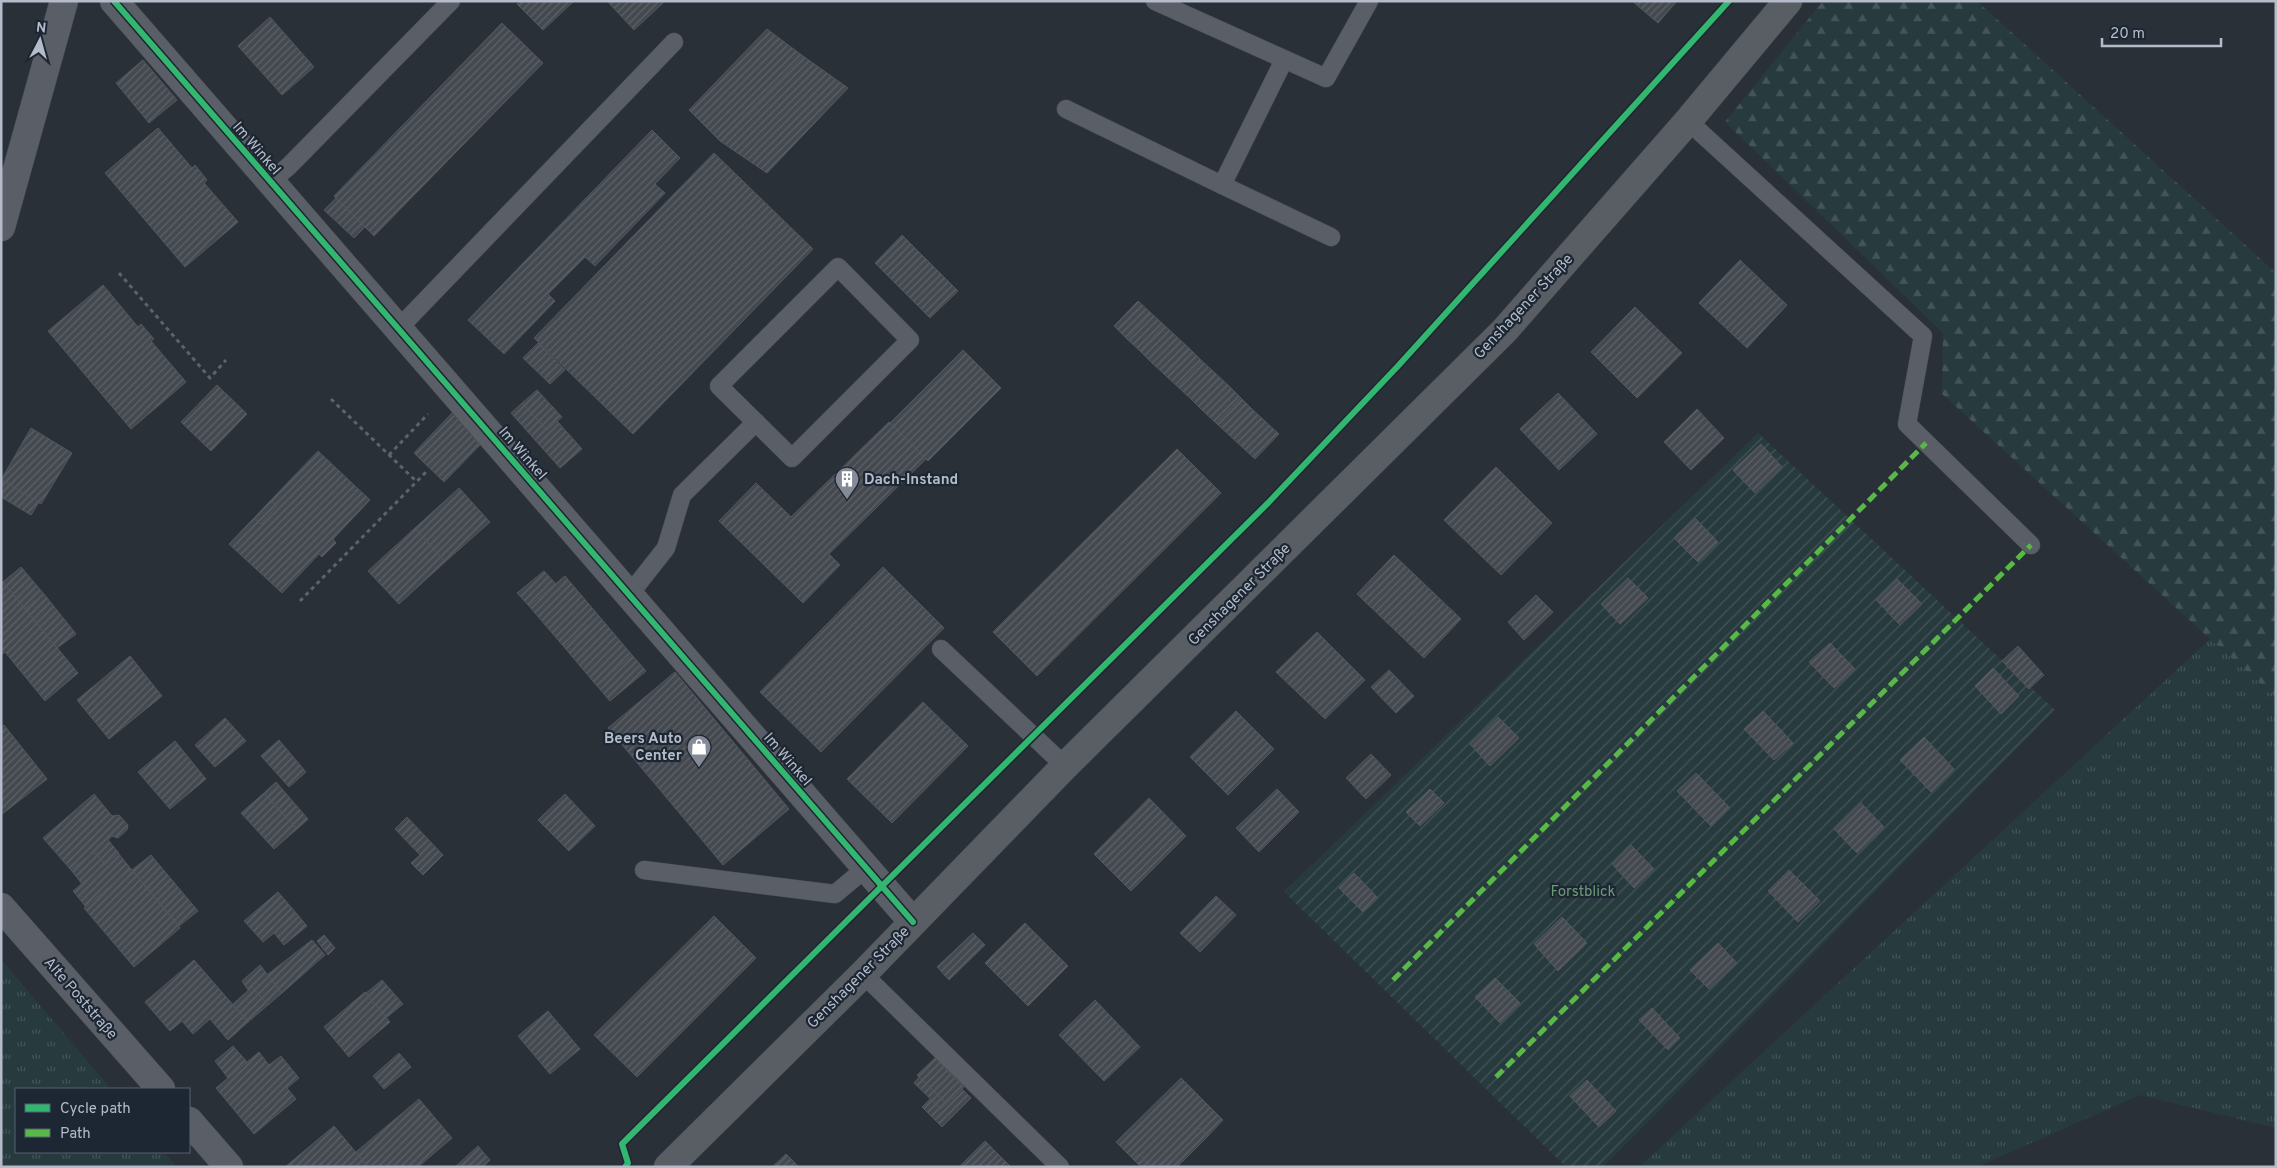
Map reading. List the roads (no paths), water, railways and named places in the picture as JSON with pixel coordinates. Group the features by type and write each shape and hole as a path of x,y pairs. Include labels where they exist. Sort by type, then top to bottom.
{"main road":[{"name":"Genshagener Straße","path":"668,1167 863,974 1065,766 1504,331 1688,122 1788,1"}],"street":[{"path":"1,227 64,1"},
{"name":"Im Winkel","path":"114,1 913,922"},
{"name":"Alte Poststraße","path":"1,907 160,1088"},
{"path":"190,1122 229,1167"}],"lane":[{"path":"270,182 289,166 451,1"},
{"path":"1154,1 1326,78 1369,1"},
{"path":"398,329 674,42"},
{"path":"1222,185 1284,60"},
{"path":"1066,109 1331,237"},
{"path":"1688,122 1923,336 1907,424 2031,545"},
{"path":"838,267 910,340 792,458 756,422 719,386 838,267"},
{"path":"629,595 666,548 682,496 756,422"},
{"path":"941,649 1065,766"},
{"path":"644,870 834,894 866,868"},
{"path":"863,974 1060,1167"}],"place":[{"name":"Dach-Instand","path":"847,500"},
{"name":"Beers Auto Center","path":"699,768"}],"park label":[{"name":"Forstblick","path":"1583,891"}]}
